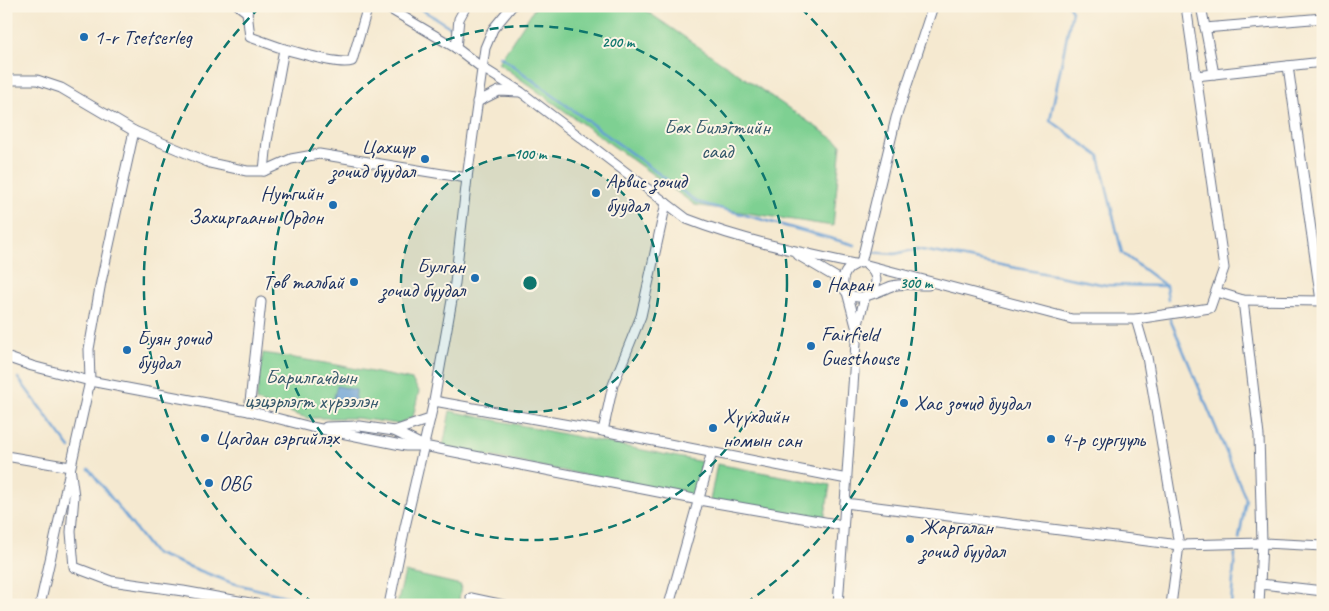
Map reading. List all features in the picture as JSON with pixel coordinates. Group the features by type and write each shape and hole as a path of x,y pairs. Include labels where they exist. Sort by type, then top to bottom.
{"street":[{"path":"239,6 249,9 250,37 323,59 348,63 352,61 368,6"},
{"path":"385,6 456,48 481,67 521,92 687,219 715,230 786,249 861,264 1072,318 1136,319 1210,308 1224,268 1186,6"},
{"path":"456,48 459,19 466,6"},
{"path":"389,605 434,401 454,283 481,67 485,48 493,29 512,6"},
{"path":"861,264 896,118 933,6"},
{"path":"1201,6 1214,74"},
{"path":"1205,28 1323,18"},
{"path":"264,172 267,141 284,48"},
{"path":"1196,76 1323,62"},
{"path":"1217,292 1243,300 1322,301 1288,66"},
{"path":"6,80 37,80 61,88 134,131 210,163 247,171 264,172 291,159 320,154 467,178"},
{"path":"478,102 499,91 521,92"},
{"path":"40,605 90,381 89,349 134,131"},
{"path":"603,431 613,385 640,316 666,203"},
{"path":"786,249 837,278 852,296 858,298 894,285 939,285"},
{"path":"838,605 857,328 868,295 875,288 877,282 872,269 861,264 848,268 844,273 845,289 857,328"},
{"path":"1243,300 1259,436 1262,543 1260,605"},
{"path":"249,411 261,302"},
{"path":"1136,319 1147,357 1179,545 1171,605"},
{"path":"6,357 32,366 90,381 249,411 311,427 406,446 424,446 699,500 842,525"},
{"path":"434,401 603,431 847,479"},
{"path":"394,431 430,419"},
{"path":"311,427 360,426 394,431 424,446"},
{"path":"669,605 712,452"},
{"path":"6,456 70,467"},
{"path":"70,467 74,496 71,532 74,567 111,581 183,591 260,605"},
{"path":"845,504 1179,545 1262,543 1323,545"},
{"path":"1261,584 1323,591"},
{"path":"472,598 504,605"}],"green space":[{"name":"Бөх Билэгтийн саад","path":"536,6 639,6 841,144 833,226 695,205 498,63"},
{"name":"Барилгачдын цэцэрлэгт хүрээлэн","path":"263,353 412,380 419,391 413,417 398,424 357,418 307,418 256,401"},
{"path":"450,411 702,462 695,497 443,447"},
{"path":"717,464 830,485 824,521 710,501"},
{"path":"405,572 461,585 459,600 483,605 397,605"}],"water":[{"path":"337,386 356,390 355,408 332,405"}],"waterway":[{"path":"416,6 450,27"},
{"path":"1069,6 1072,11 1050,120 1099,156 1122,253 1166,286"},
{"path":"500,56 697,202 855,245"},
{"path":"871,252 895,254 917,249 1106,285 1166,286 1168,300"},
{"path":"1170,319 1246,499 1239,539"},
{"path":"18,378 70,448"},
{"path":"89,469 154,553 232,583 322,605"},
{"path":"1231,605 1235,554"}],"place":[{"name":"1-r Tsetserleg","path":"84,37"},
{"name":"Цахиур зочид буудал","path":"425,159"},
{"name":"Арвис зочид буудал","path":"596,193"},
{"name":"Нутгийн Захиргааны Ордон","path":"333,205"},
{"name":"Булган зочид буудал","path":"475,278"},
{"name":"Төв талбай","path":"354,282"},
{"name":"Наран","path":"817,284"},
{"name":"Fairfield Guesthouse","path":"811,346"},
{"name":"Буян зочид буудал","path":"127,350"},
{"name":"Хас зочид буудал","path":"904,403"},
{"name":"Хүүхдийн номын сан","path":"713,428"},
{"name":"Цагдан сэргийлэх","path":"205,438"},
{"name":"4-р сургууль","path":"1051,439"},
{"name":"OBG","path":"209,483"},
{"name":"Жаргалан зочид буудал","path":"910,539"}]}
